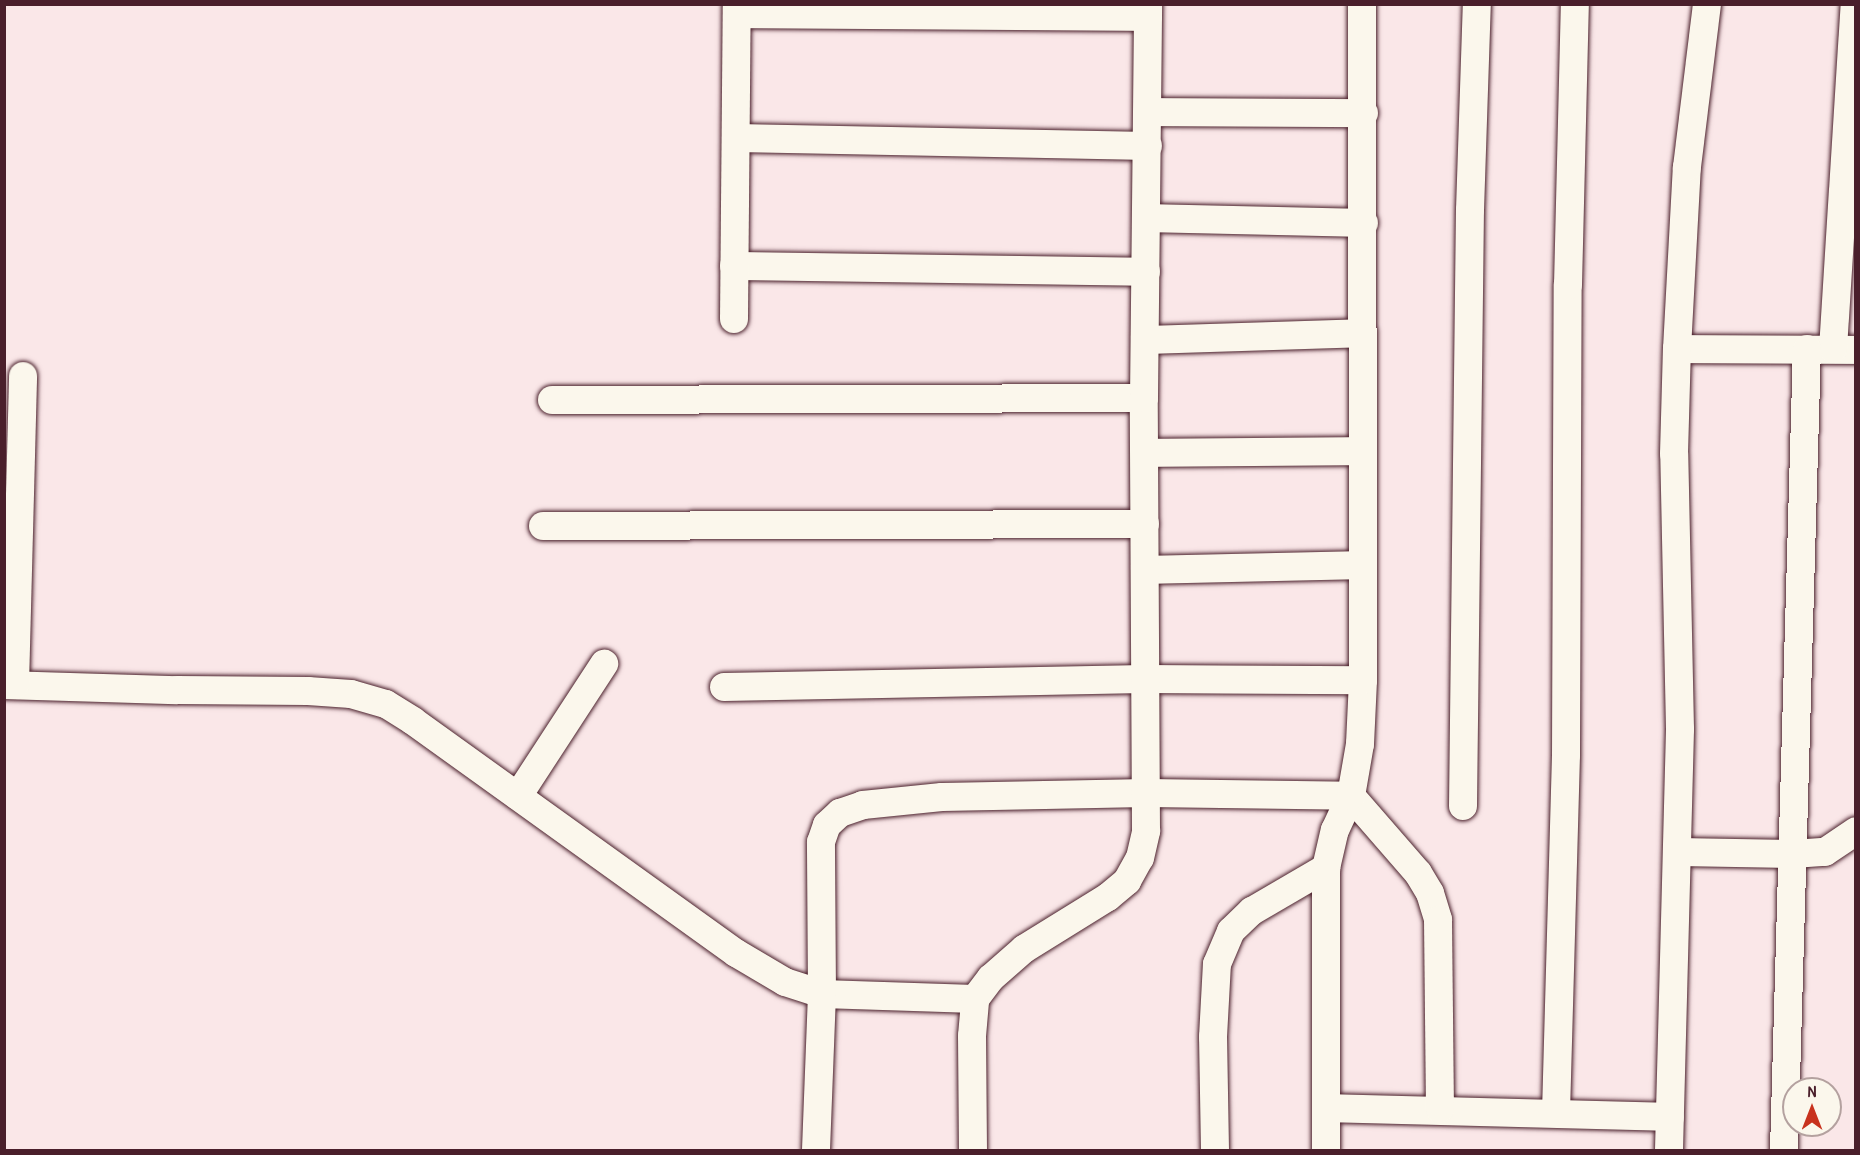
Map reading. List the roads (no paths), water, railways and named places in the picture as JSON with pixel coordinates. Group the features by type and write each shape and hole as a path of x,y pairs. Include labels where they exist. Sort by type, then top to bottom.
{"street":[{"path":"1326,1150 1328,1108 1326,868 1335,830 1351,796 1360,744 1363,680 1364,113 1362,4"},
{"path":"1463,806 1470,210 1478,4"},
{"path":"1556,1113 1566,755 1568,285 1575,4"},
{"path":"1669,1150 1680,729 1674,454 1677,349 1687,167 1707,4"},
{"path":"1784,1150 1793,854 1853,70 1855,4"},
{"path":"734,319 737,9 1148,11 1144,398 1146,831 1140,858 1126,881 1108,897 1024,949 991,978 975,999 972,1036 973,1150"},
{"path":"1148,112 1364,113"},
{"path":"737,138 1148,146"},
{"path":"1147,219 1364,223"},
{"path":"734,266 1146,272"},
{"path":"1145,340 1362,333"},
{"path":"1677,349 1832,349"},
{"path":"23,376 10,685 308,691 351,694 386,704 736,953 785,982 822,994 975,999"},
{"path":"552,400 1144,398"},
{"path":"1144,453 1363,451"},
{"path":"543,526 1145,524"},
{"path":"1145,570 1363,565"},
{"path":"518,796 604,664"},
{"path":"724,687 1145,679 1363,680"},
{"path":"816,1150 822,994 821,842 827,825 840,813 863,805 942,797 1147,793 1351,796 1418,873 1430,893 1438,920 1440,1109"},
{"path":"1678,852 1793,854 1825,852 1854,835"},
{"path":"1215,1150 1213,1036 1217,964 1231,931 1252,911 1326,868"},
{"path":"1328,1108 1440,1109 1670,1117"}]}
